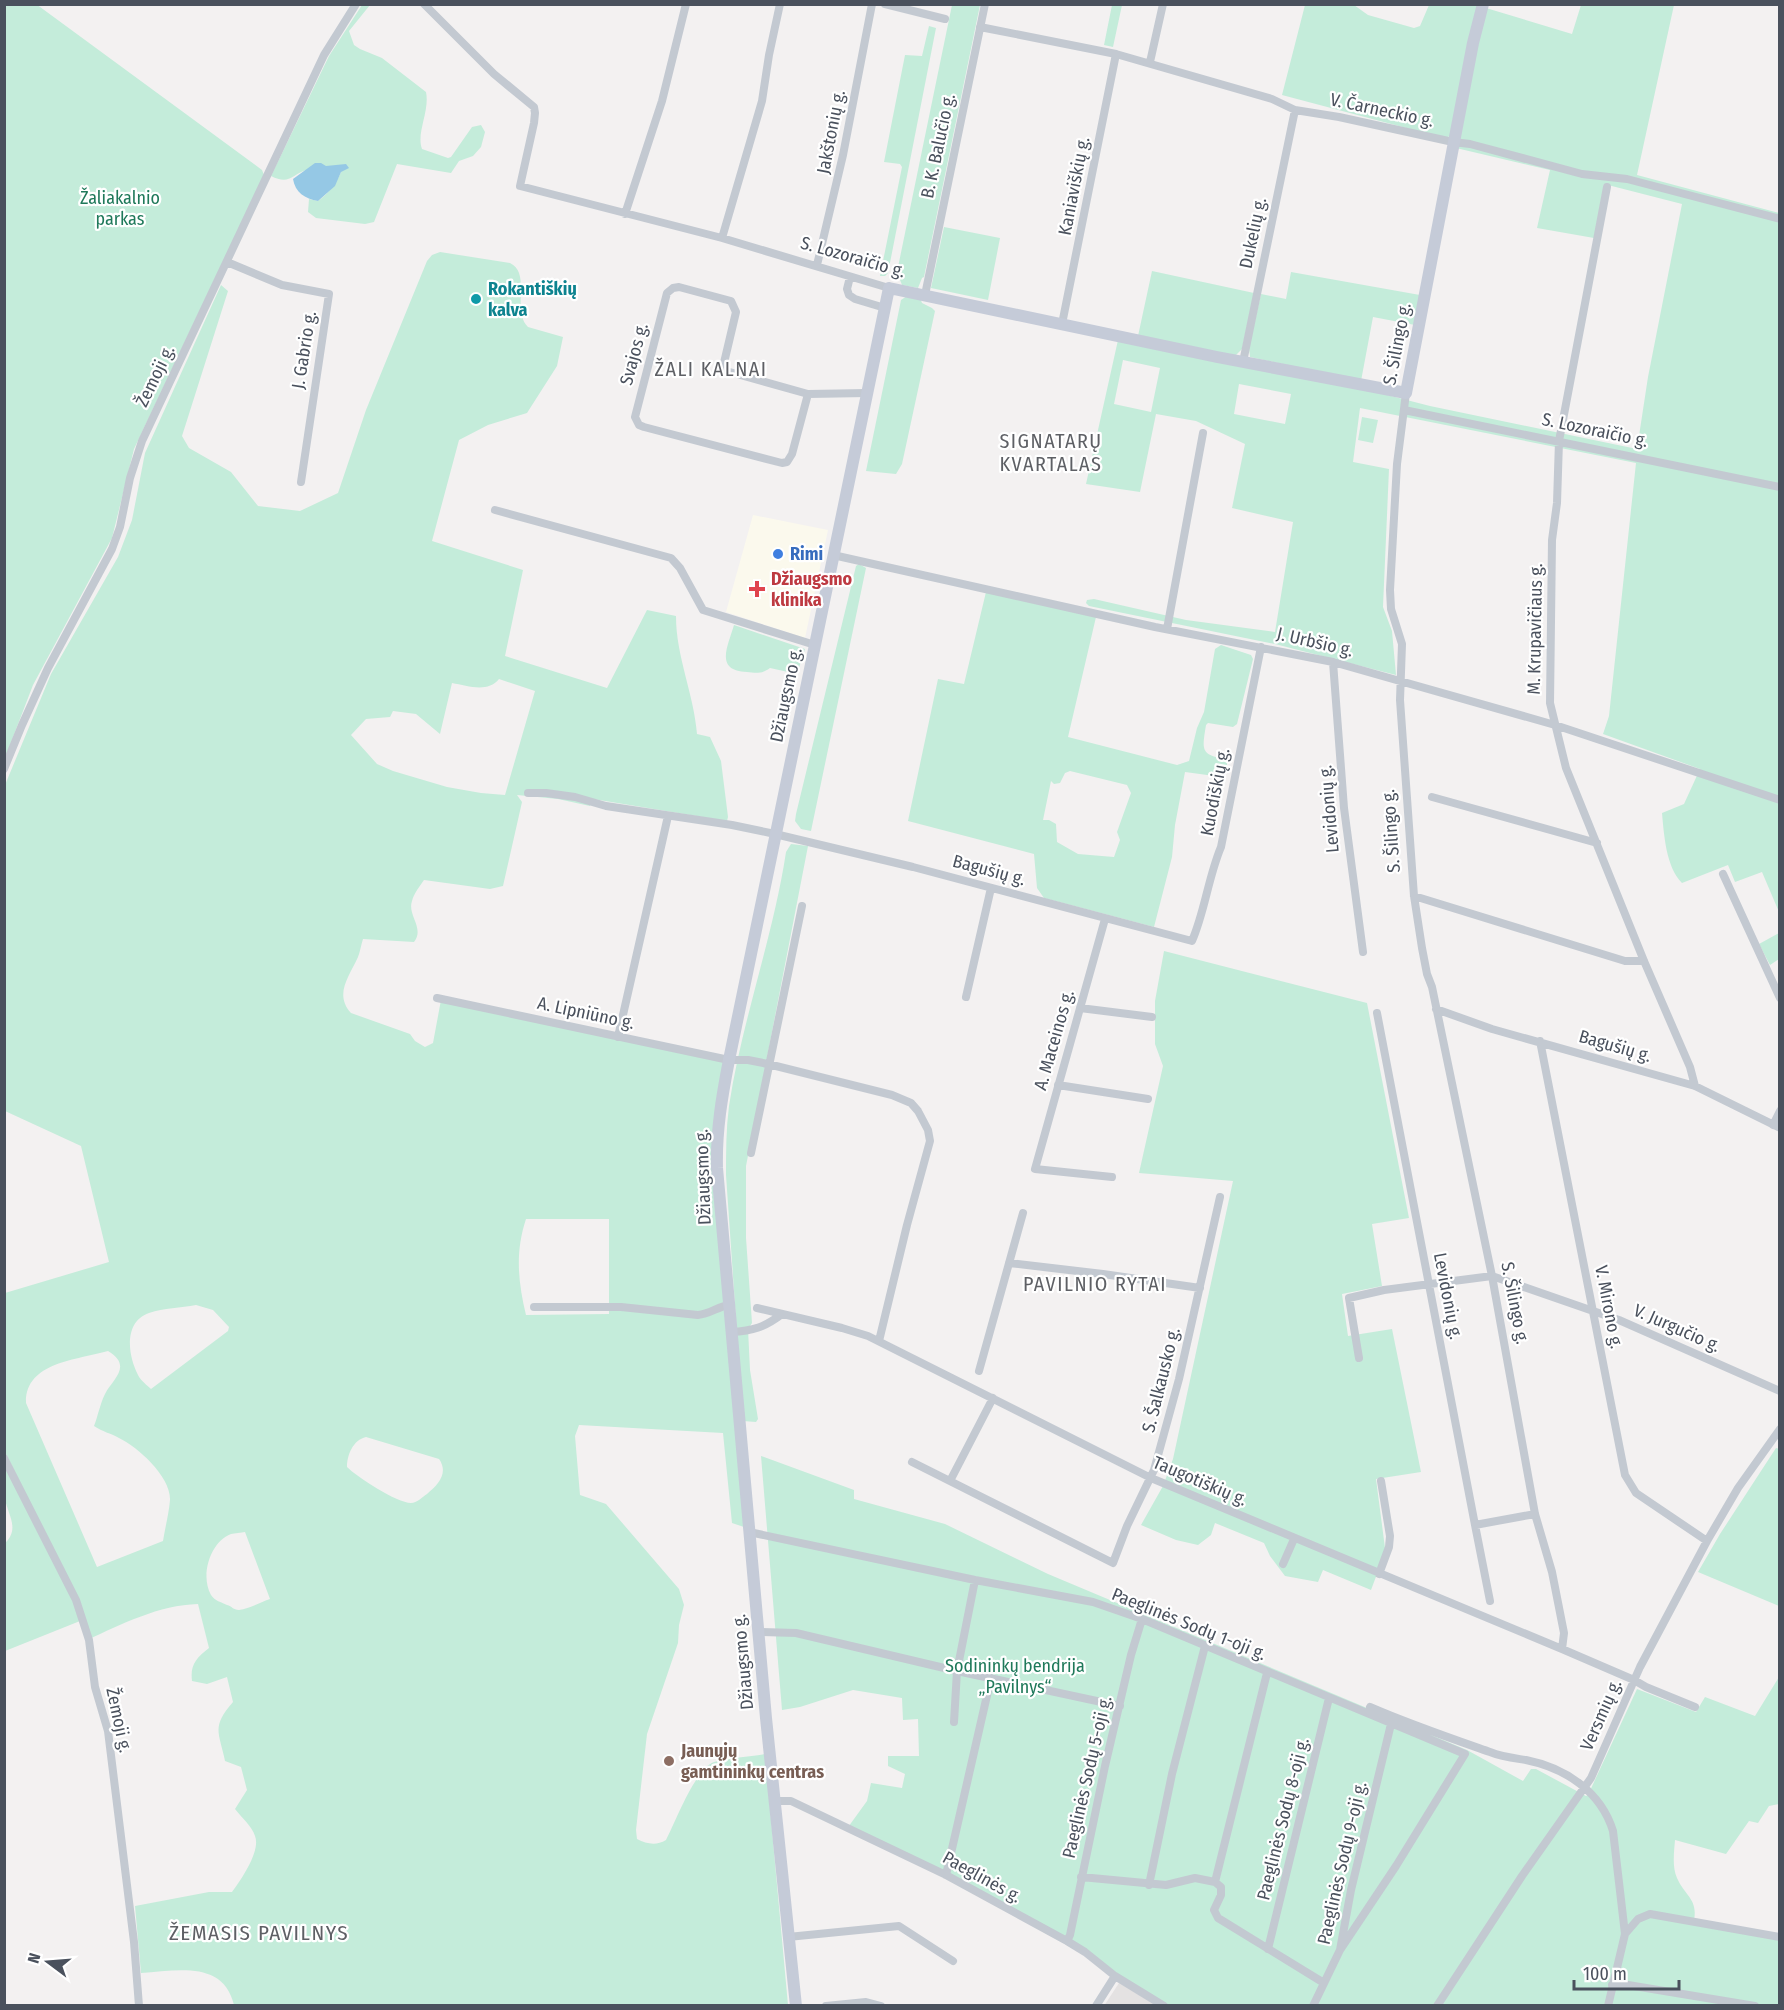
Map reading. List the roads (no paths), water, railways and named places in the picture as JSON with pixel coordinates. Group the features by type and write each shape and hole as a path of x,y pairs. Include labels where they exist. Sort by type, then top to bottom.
{"street":[{"name":"Žemoji g.","path":"4,769 48,668 112,549 120,527 130,478 142,441 324,55 356,4"},
{"name":"S. Lozoraičio g.","path":"424,4 494,74 534,107 534,123 520,186 722,238 889,288 1243,362 1406,393"},
{"path":"625,214 662,101 686,4"},
{"path":"722,238 762,101 780,4"},
{"name":"Jakštonių g.","path":"818,265 841,166 872,4"},
{"path":"885,4 945,19"},
{"name":"B. K. Balučio g.","path":"925,295 985,4"},
{"path":"1149,62 1163,4"},
{"name":"S. Šilingo g.","path":"1482,4 1453,142 1406,393 1397,464 1390,590 1391,609 1402,644 1402,671 1399,681 1414,896 1424,957 1492,1276 1535,1514 1552,1572 1564,1633 1562,1649"},
{"name":"V. Čarneckio g.","path":"980,27 1149,62 1272,99 1295,110 1470,144 1582,174 1627,179 1779,219"},
{"name":"Kaniaviškių g.","path":"1062,324 1116,54"},
{"name":"Dukelių g.","path":"1243,362 1295,110"},
{"name":"M. Krupavičiaus g.","path":"1607,187 1559,441 1557,503 1553,532 1550,704 1566,768 1644,962 1690,1068 1695,1086"},
{"name":"J. Gabrio g.","path":"227,262 282,285 329,294 301,482"},
{"path":"850,276 847,289 849,295 885,308"},
{"name":"Svajos g.","path":"808,394 792,454 786,462 782,463 644,427 635,417 667,293 679,287 731,301 733,304 736,312 723,367 726,371 808,394 867,393"},
{"name":"Džiaugsmo g.","path":"796,2006 758,1632 717,1168 717,1142 729,1060 889,288"},
{"name":"S. Lozoraičio g.","path":"1404,410 1779,486"},
{"path":"1167,629 1203,433"},
{"path":"495,510 671,558 681,568 703,610 815,645"},
{"name":"J. Urbšio g.","path":"833,555 1167,629 1333,662 1555,725 1779,800"},
{"name":"Kuodiškių g.","path":"1192,941 1197,931 1212,870 1221,847 1261,647"},
{"name":"Levidonių g.","path":"1333,662 1344,808 1363,952"},
{"name":"Bagušių g.","path":"528,794 546,793 575,797 606,806 732,825 775,834 1192,941"},
{"path":"1432,797 1597,843"},
{"path":"618,1036 668,816"},
{"path":"1723,874 1779,998"},
{"path":"966,997 991,888"},
{"path":"1414,896 1625,961 1644,962"},
{"path":"751,1153 802,906"},
{"name":"A. Maceinos g.","path":"1105,919 1035,1169 1112,1177"},
{"name":"A. Lipniūno g.","path":"437,998 729,1060 748,1060 768,1064 892,1095 911,1103 926,1123 930,1141 879,1341"},
{"path":"1080,1008 1152,1017"},
{"name":"Bagušių g.","path":"1436,1009 1492,1029 1695,1086 1776,1127"},
{"name":"Levidonių g.","path":"1377,1013 1490,1601"},
{"name":"V. Mirono g.","path":"1540,1041 1621,1465 1628,1484 1636,1493 1707,1541"},
{"path":"1058,1085 1148,1099"},
{"path":"1776,1127 1779,1111"},
{"name":"S. Šalkausko g.","path":"950,1481 1113,1563 1122,1537 1151,1478 1176,1389 1220,1197"},
{"path":"979,1371 1023,1213"},
{"path":"1009,1263 1200,1288"},
{"name":"V. Jurgučio g.","path":"1359,1358 1349,1298 1384,1290 1492,1276 1619,1320 1779,1391"},
{"path":"534,1307 621,1307 698,1315 729,1305"},
{"name":"Taugotiškių g.","path":"757,1308 842,1328 879,1341 1151,1478 1562,1649 1695,1707"},
{"path":"731,1332 752,1331 782,1314"},
{"path":"912,1462 950,1481 993,1398"},
{"name":"Versmių g.","path":"1437,2006 1574,1799 1585,1787 1597,1766 1634,1680 1707,1541 1738,1488 1779,1429"},
{"name":"Žemoji g.","path":"4,1458 76,1600 89,1640 95,1687 108,1731 134,1942 139,2006"},
{"path":"1379,1574 1389,1547 1390,1536 1381,1480"},
{"path":"1475,1525 1535,1514"},
{"name":"Paeglinės Sodų 1-oji g.","path":"749,1532 975,1580 1093,1602 1142,1619 1465,1754 1396,1866 1340,1950"},
{"path":"1283,1564 1294,1539"},
{"path":"954,1722 957,1671 975,1580"},
{"name":"Paeglinės Sodų 5-oji g.","path":"1067,1941 1142,1619"},
{"path":"758,1632 796,1633 1120,1706"},
{"path":"1149,1885 1172,1774 1205,1646"},
{"path":"1215,1882 1267,1673"},
{"path":"946,1875 991,1678"},
{"name":"Paeglinės Sodų 8-oji g.","path":"1268,1949 1329,1698"},
{"path":"1370,1707 1492,1753 1539,1763 1568,1776 1592,1792 1605,1812 1613,1832 1625,1934 1608,2006"},
{"name":"Paeglinės Sodų 9-oji g.","path":"1313,2006 1340,1950 1351,1890 1391,1724"},
{"name":"Paeglinės g.","path":"774,1801 785,1800 795,1803 946,1875 1067,1941 1115,1976 1164,2006"},
{"path":"1082,1877 1149,1885 1176,1884 1189,1878 1215,1882 1221,1887 1221,1891 1214,1914 1324,1983"},
{"path":"1625,1934 1638,1919 1650,1914 1779,1937"},
{"path":"788,1936 899,1926 953,1961"},
{"path":"1096,2006 1115,1976"},
{"path":"1612,1985 1628,1985 1755,2006"},
{"path":"826,2006 866,2002 881,2006"}],"water":[{"path":"315,163 326,166 346,164 349,168 341,172 335,186 318,201 301,194 293,179"}],"place":[{"name":"Rokantiškių kalva","path":"476,299"},
{"name":"Rimi","path":"778,554"},
{"name":"Džiaugsmo klinika","path":"757,589"},
{"name":"Jaunųjų gamtininkų centras","path":"669,1761"}],"district":[{"name":"ŽALI KALNAI","path":"711,369"},
{"name":"SIGNATARŲ KVARTALAS","path":"1051,452"},
{"name":"PAVILNIO RYTAI","path":"1095,1284"},
{"name":"ŽEMASIS PAVILNYS","path":"259,1933"}],"park label":[{"name":"Žaliakalnio parkas","path":"120,208"},
{"name":"Sodininkų bendrija „Pavilnys“","path":"1015,1676"}]}
